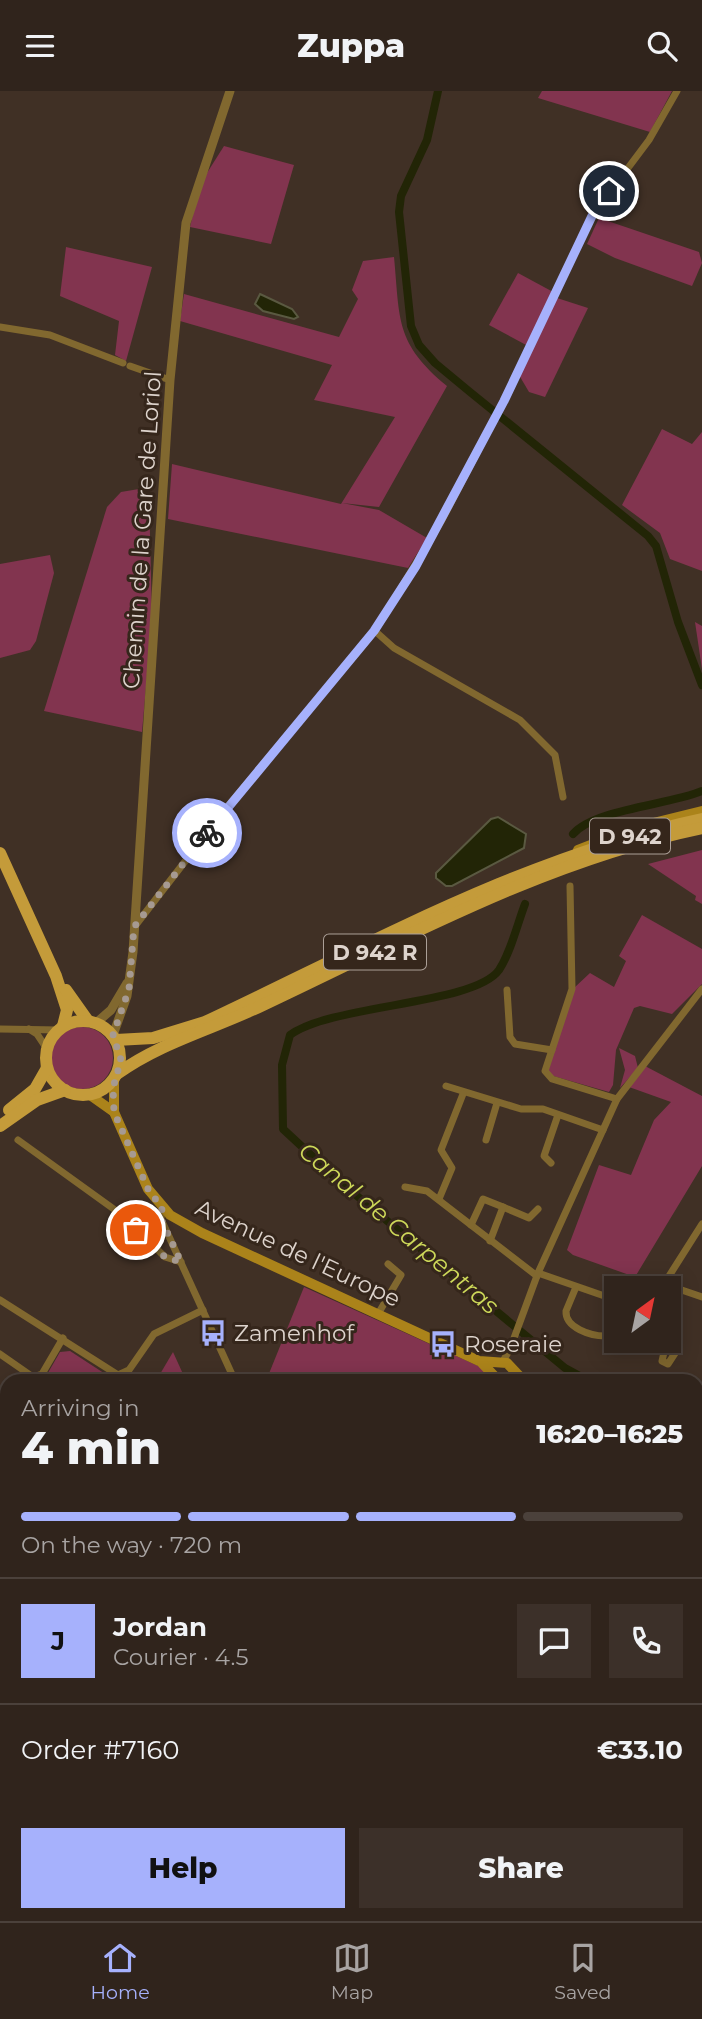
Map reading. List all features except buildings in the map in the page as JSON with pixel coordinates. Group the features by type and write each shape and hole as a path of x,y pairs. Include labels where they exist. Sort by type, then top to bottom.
{"main road":[{"path":"560,859 597,840 702,811"},
{"name":"D 942","path":"114,1038 153,1038 205,1022 485,890 560,859 644,832 702,819"},
{"name":"D 942 R","path":"118,1074 148,1052 224,1023 517,886 630,846 702,828"},
{"path":"630,846 702,835"},
{"path":"0,853 56,976 67,1010 61,1028 47,1049 47,1067 54,1081 65,1090 90,1095 114,1112"},
{"path":"56,976 92,1022 114,1038 120,1053 118,1074 107,1087 90,1095"},
{"path":"61,1028 92,1022"},
{"path":"0,1116 35,1089 47,1067"},
{"name":"Avenue de l'Europe","path":"118,1074 114,1112 148,1189 162,1208 188,1227 504,1374"},
{"path":"0,1126 37,1100 65,1090"}],"street":[{"name":"Chemin de la Gare de Loriol","path":"114,1038 127,996 134,927 170,380 186,223 230,91"},
{"path":"134,927 228,806 374,631 416,566 497,415 592,216 649,140 677,91"},
{"path":"0,327 50,335 170,380"},
{"path":"374,631 394,648 520,720 555,755 563,797"},
{"path":"570,886 572,989 545,1071 552,1079 617,1099"},
{"name":"Chemin de la Gare de Loriol","path":"92,1022 111,1010 129,979"},
{"path":"506,1374 510,1349 538,1275 617,1099 702,989"},
{"path":"507,990 510,1037 515,1044 552,1050"},
{"path":"0,1029 61,1028"},
{"path":"28,1029 37,1034 47,1049"},
{"path":"500,1041 510,1037"},
{"path":"446,1086 463,1094 521,1109 543,1109 603,1131"},
{"path":"439,1199 452,1168 441,1150 463,1094"},
{"path":"486,1140 497,1103"},
{"path":"551,1163 544,1156 558,1115"},
{"path":"18,1140 122,1215 165,1257 181,1262"},
{"path":"405,1187 420,1187 439,1199 490,1241 538,1275 604,1296"},
{"path":"471,1225 482,1199 529,1218 538,1209"},
{"path":"490,1241 503,1207"},
{"path":"162,1208 161,1219 232,1374"},
{"path":"669,1276 702,1224"},
{"path":"378,1314 401,1275 388,1264"},
{"path":"576,1287 566,1311 569,1322 589,1335 604,1336"},
{"path":"681,1290 702,1297"},
{"path":"0,1300 108,1370 125,1374 155,1333 203,1310"},
{"path":"42,1374 62,1338"},
{"path":"664,1353 662,1361 668,1364 675,1353"},
{"path":"0,1354 29,1374"}],"shaded area":[{"path":"542,91 672,91 650,132 538,98"},
{"path":"224,146 294,165 271,244 190,227 200,184"},
{"path":"599,218 699,252 702,263 692,286 615,258 587,244"},
{"path":"66,247 152,267 126,361 115,355 119,321 60,296"},
{"path":"394,257 403,329 418,357 447,386 379,507 342,503 379,510 427,538 408,568 168,519 172,464 341,504 395,417 314,400 332,365 180,321 184,294 339,337 358,299 352,290 363,261"},
{"path":"518,273 555,293 528,346 489,325"},
{"path":"260,294 292,309 298,317 294,319 263,311 255,304"},
{"path":"557,298 588,308 545,397 529,392 519,375"},
{"path":"662,429 692,444 702,432 702,571 670,559 660,533 622,505"},
{"path":"139,489 149,494 152,619 142,732 44,711 107,507 121,492"},
{"path":"50,555 54,573 36,641 30,650 0,658 0,564"},
{"path":"695,622 702,626 702,669"},
{"path":"498,817 526,834 524,848 452,886 446,886 436,878 436,873 491,819"},
{"path":"702,850 702,904 695,900 696,896 648,864"},
{"path":"642,915 702,949 702,984 672,1014 640,1006 634,1008 616,1050 613,1085 609,1092 553,1076 548,1071 574,988 590,973 614,987 626,961 619,956"},
{"path":"82,1027 94,1029 104,1036 111,1046 111,1070 104,1080 94,1087 82,1089 70,1087 60,1080 53,1070 51,1058 53,1046 60,1036 70,1029"},
{"path":"619,1048 635,1056 638,1068 620,1088 625,1070"},
{"path":"645,1066 702,1096 702,1166 636,1276 573,1255 567,1250 599,1165 631,1175 654,1120 671,1102 629,1087"},
{"path":"304,1287 485,1369 488,1374 269,1374"},
{"path":"70,1351 105,1374 47,1374 60,1352"},
{"path":"173,1352 183,1374 160,1374"}],"waterway":[{"name":"Canal de Carpentras","path":"438,91 427,140 401,196 399,212 411,326 419,345 435,363 648,536 656,546 678,622 702,685"},
{"name":"Canal de Carpentras","path":"573,834 584,826 615,813 702,791"},
{"name":"Canal de Carpentras","path":"525,904 503,963 485,982 433,998 337,1017 310,1025 290,1035 282,1065 283,1129 339,1181 565,1368 576,1374"}],"way so far":[{"path":"136,1230 165,1257 177,1263 181,1262 161,1219 162,1208 148,1189 114,1112 114,1079 121,1060 119,1046 113,1035 129,989 134,927 207,833"}],"place":[{"name":"Zamenhof","path":"213,1333"},
{"name":"Roseraie","path":"443,1344"}],"route":[{"path":"207,833 374,631 416,566 504,401 592,216 609,191"}]}
